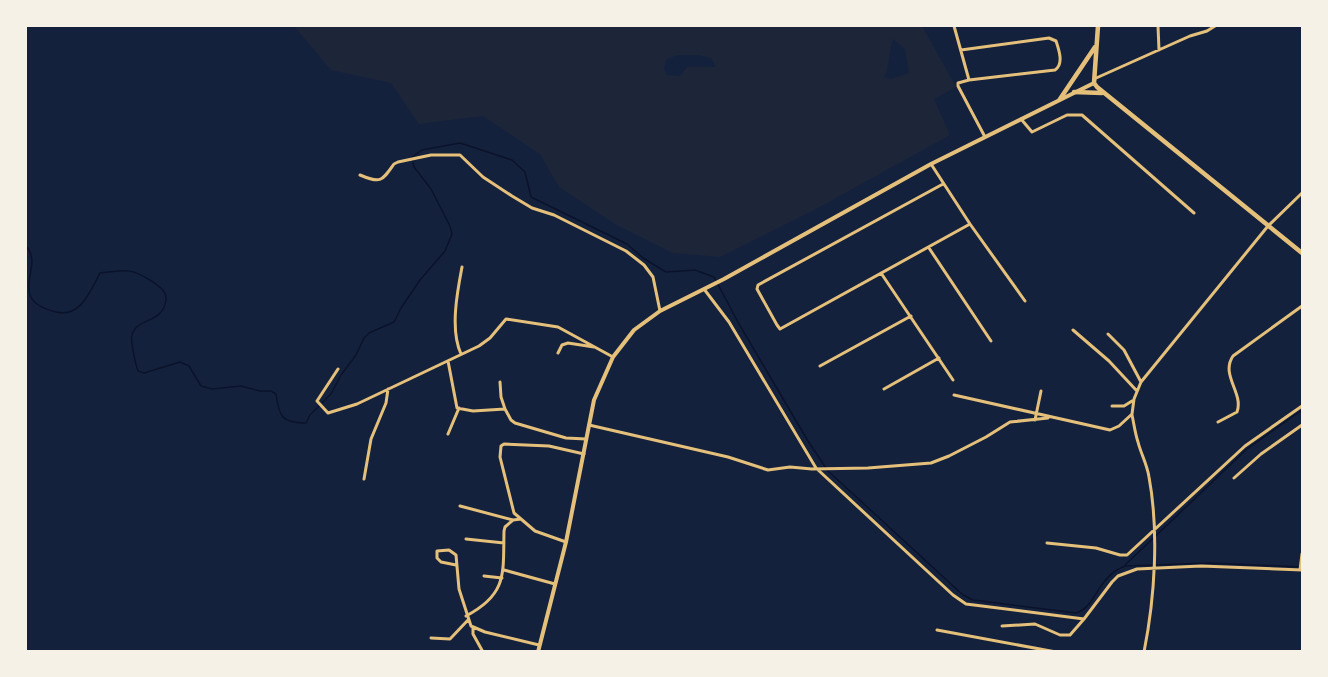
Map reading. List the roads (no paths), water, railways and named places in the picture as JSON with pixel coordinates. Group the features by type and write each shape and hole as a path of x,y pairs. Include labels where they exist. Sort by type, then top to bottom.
{"main road":[{"path":"1098,26 1094,81 1104,94 1302,253"},
{"path":"1060,99 1096,45"},
{"path":"538,651 566,542 588,425 598,388 613,357 634,330 660,311 724,279 931,164 1094,81"},
{"path":"1074,92 1104,94"}],"street":[{"path":"954,26 969,80"},
{"path":"1158,26 1159,50"},
{"path":"1094,81 1215,26"},
{"path":"961,50 1049,38 1056,41 1058,48 1060,62 1055,70 960,82 958,86 985,137"},
{"path":"1021,119 1032,132 1067,115 1082,115 1194,213"},
{"path":"360,174 372,180 384,179 394,164 437,154 460,155 483,177 532,208 554,215 626,251 651,273 660,311"},
{"path":"931,164 942,184 1026,301"},
{"path":"942,184 758,285 757,289 780,329 970,224"},
{"path":"1144,651 1154,566 1155,518 1146,460 1138,443 1132,414 1136,390 1268,226 1302,193"},
{"path":"929,248 991,341"},
{"path":"461,354 456,340 456,303 462,267"},
{"path":"881,273 953,380"},
{"path":"704,288 729,322 816,468 960,601 973,606 1083,619"},
{"path":"1218,422 1239,410 1238,399 1228,372 1233,356 1302,306"},
{"path":"820,366 911,316"},
{"path":"338,369 317,399 317,403 322,408 331,413 357,404 488,341 508,318 552,325 613,357"},
{"path":"1074,330 1109,361 1136,390"},
{"path":"1107,334 1124,350 1141,382"},
{"path":"558,353 562,345 568,343 596,347"},
{"path":"884,389 939,358"},
{"path":"448,361 455,403 459,408 473,411 505,409"},
{"path":"500,382 505,409 515,423 566,438 586,439"},
{"path":"364,479 371,439 386,404 388,389"},
{"path":"1035,420 1041,391"},
{"path":"954,395 1036,413 1048,418 1110,430 1119,426 1132,414"},
{"path":"1112,406 1128,405 1134,399"},
{"path":"1047,543 1096,548 1124,556 1132,552 1154,534 1245,446 1302,406"},
{"path":"448,434 459,408"},
{"path":"588,425 728,458 763,470 790,466 829,468 931,463 986,437 1010,422 1048,418"},
{"path":"1234,478 1260,454 1302,425"},
{"path":"566,542 540,534 513,510 500,457 503,444 549,446 584,454"},
{"path":"460,506 513,520 521,519"},
{"path":"431,638 450,639 467,618 487,603 502,578 505,527 513,520"},
{"path":"466,539 504,543"},
{"path":"456,565 441,562 437,558 436,550 455,552 459,589 467,618 483,651"},
{"path":"1002,626 1035,624 1060,635 1070,635 1118,576 1154,566 1301,569 1302,554"},
{"path":"504,570 555,584"},
{"path":"484,576 502,578"},
{"path":"473,628 540,645"},
{"path":"937,630 1056,651"}],"waterway":[{"path":"26,246 31,254 29,291 32,299 41,306 56,312 72,311 84,302 100,273 133,272 145,277 162,290 166,297 164,308 155,317 139,325 132,335 132,347 138,371 144,373 180,362 189,366 201,386 212,389 241,386 260,391 271,391 276,394 283,417 292,422 306,423 310,415 331,394 364,338 369,333 394,322 420,280 445,251 452,234 450,226 431,189 414,167 412,157 422,150 460,143 512,160 525,172 531,197 627,244 643,258 666,272 695,270 714,277 739,324 828,471 963,595 973,600 1076,613 1088,605 1108,577 1125,566 1210,563 1302,567"},
{"path":"1125,565 1247,449 1302,410"}]}
